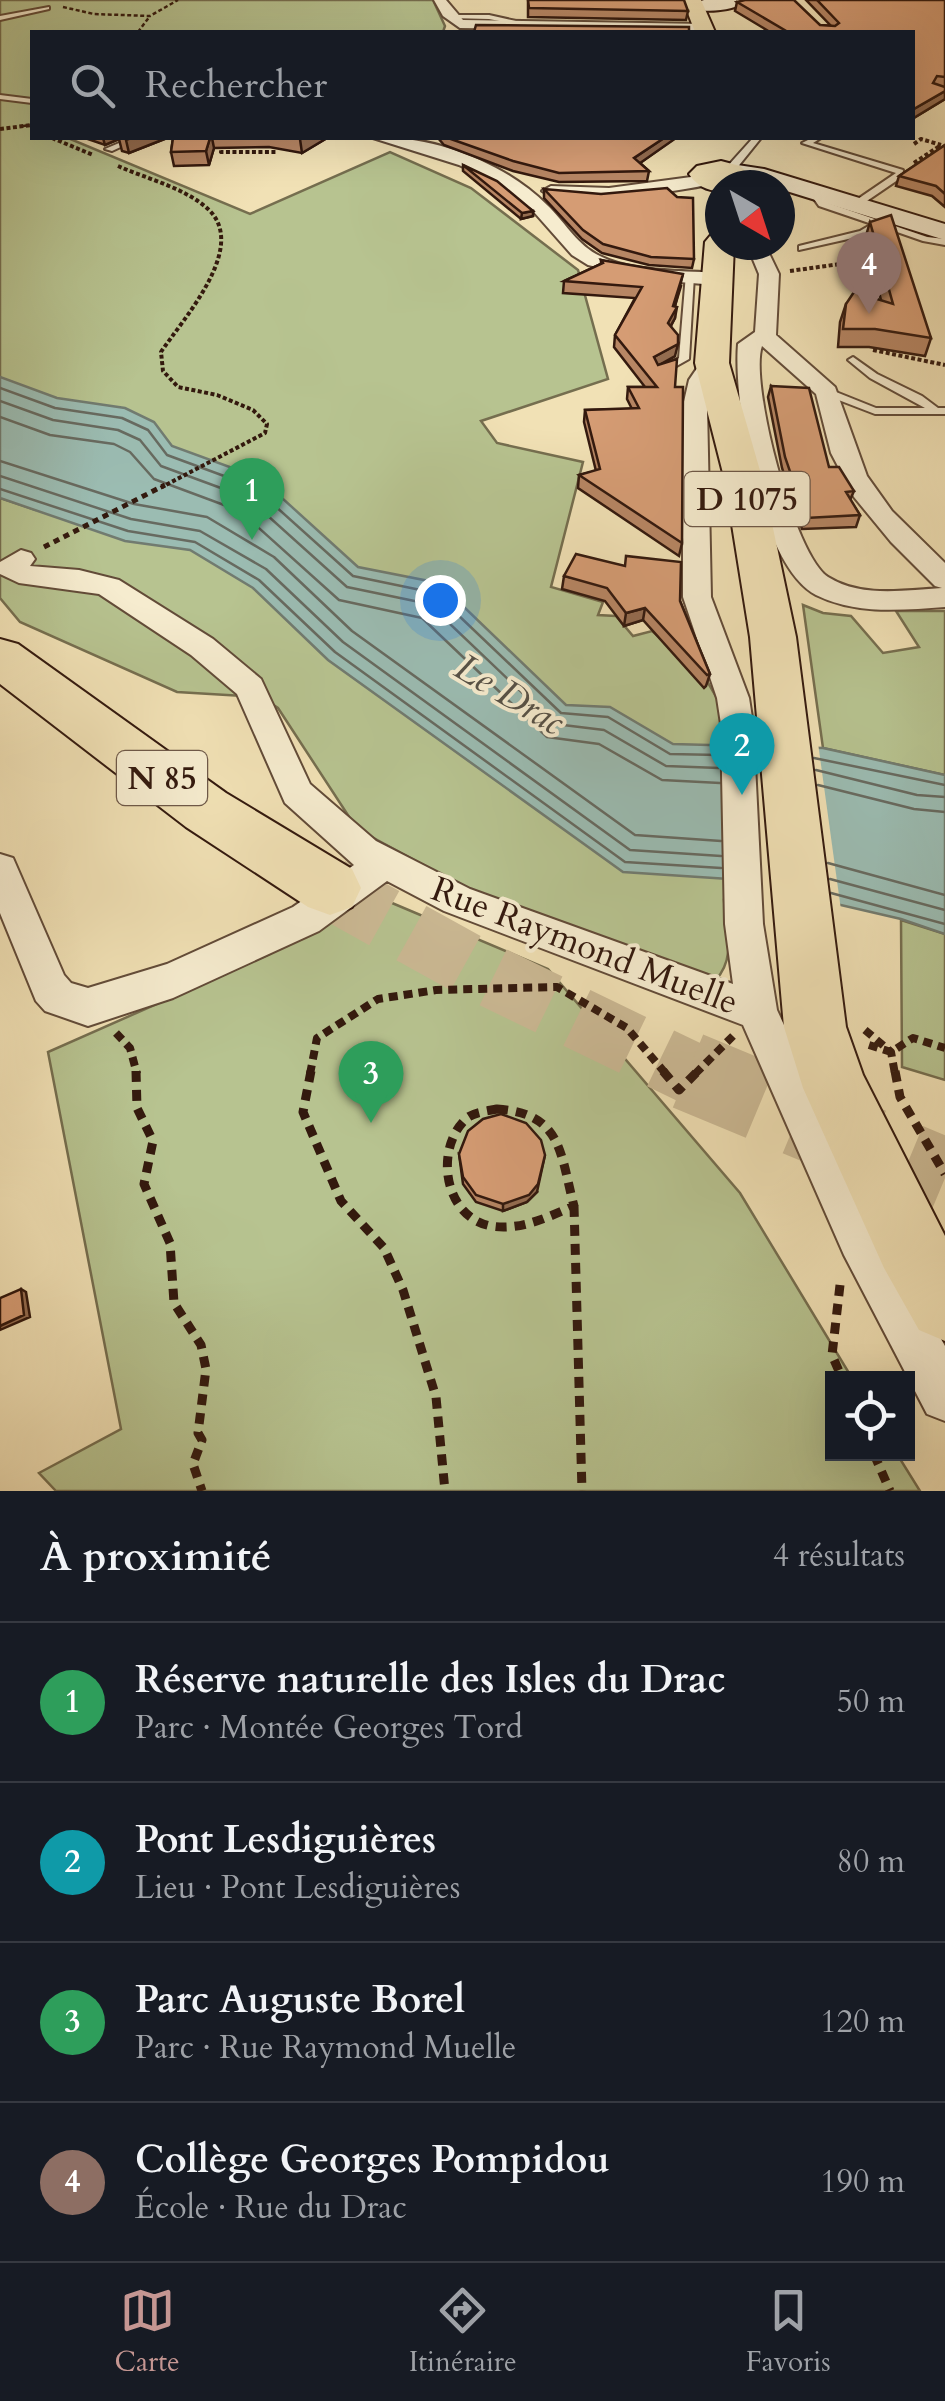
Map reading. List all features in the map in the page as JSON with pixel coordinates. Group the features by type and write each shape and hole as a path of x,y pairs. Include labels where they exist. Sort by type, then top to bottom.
{"highway":[{"name":"N 85","path":"0,657 206,810 330,888"}],"main road":[{"path":"705,30 694,3 739,0"},
{"path":"796,188 945,232"},
{"name":"D 1075","path":"724,260 733,305 712,363 744,481 761,722 794,1001 909,1243 945,1304"}],"street":[{"path":"440,0 455,25 705,30"},
{"path":"739,0 758,0"},
{"path":"388,140 450,155 535,189 571,193 651,186 705,176"},
{"path":"499,176 539,208 575,249 593,260 733,305 774,349 827,392 836,442 857,487 939,591"},
{"path":"733,305 769,274 763,260"},
{"path":"733,305 749,344 744,362 751,406 801,570 830,590 858,598 939,591"},
{"path":"712,363 700,380 695,406 697,597 732,698 761,722 744,924 794,1001 860,1239 945,1396"},
{"name":"Rue Raymond Muelle","path":"21,559 10,568 18,574 79,579 109,586 202,647 250,686 297,792 363,852 457,900 794,1001"},
{"path":"0,869 50,988 60,998 88,1007 173,980 306,919 386,862"}],"lane":[{"path":"0,18 47,8"},
{"path":"0,97 30,101"},
{"path":"110,149 131,140"},
{"path":"726,170 738,163 743,148 754,140"},
{"path":"812,140 806,143 900,172 855,204"},
{"path":"796,188 822,204 945,242"},
{"path":"802,248 863,234 879,223"},
{"path":"660,371 684,359 733,305"},
{"path":"853,360 874,378 940,411"},
{"path":"827,392 874,411 940,411"}],"path":[{"path":"140,30 150,16 178,0"},
{"path":"47,8 74,7 94,14 150,16"},
{"path":"0,129 30,127"},
{"path":"57,140 100,158"},
{"path":"224,140 221,152 276,152"},
{"path":"914,144 921,140 943,145"},
{"path":"920,169 913,163 943,145"},
{"path":"928,153 945,158"},
{"path":"21,559 238,448 265,432 267,424 253,410 217,395 178,387 164,372 161,352 216,270 222,245 218,218 191,199 117,166"},
{"path":"794,270 888,256"},
{"path":"853,360 848,351 856,349 945,365"},
{"path":"445,1491 436,1397 403,1290 384,1248 342,1202 302,1112 317,1038 378,999 436,990 557,986 627,1028 679,1090 794,1001 890,1052 900,1096 945,1174"},
{"path":"107,1004 117,1036 130,1048 139,1083 137,1108 153,1140 144,1184 170,1243 174,1302 201,1346 206,1369 198,1433 202,1440 194,1464 202,1491"},
{"path":"890,1052 913,1038 945,1048"},
{"path":"574,1206 528,1225 488,1226 460,1206 448,1183 448,1144 469,1116 497,1109 527,1111 555,1136 574,1206 582,1491"},
{"path":"839,1371 832,1355 840,1284"},
{"path":"877,1461 890,1491"}],"green space":[{"path":"0,0 433,0 444,30 30,30 30,140 73,140 250,214 390,152 471,188 578,270 608,379 481,421 497,443 583,462 551,587 603,602 598,615 616,616 633,636 652,631 703,674 725,712 731,900 724,900 728,953 722,972 715,981 549,933 357,829 278,708 261,697 177,692 20,622 0,598 0,498 36,510 0,477"},
{"path":"803,605 823,613 851,616 883,653 919,647 896,611 945,611 945,775 823,748"},
{"path":"366,892 548,969 740,1193 848,1371 825,1371 825,1461 901,1461 920,1491 56,1491 39,1473 121,1429 48,1052 270,954"},
{"path":"901,920 945,934 945,1080 902,1067"}],"water":[{"name":"Le Drac","path":"0,377 57,398 125,408 154,422 172,446 260,478 358,567 439,583 566,705 610,707 673,744 823,748 945,775 945,934 901,919 729,879 623,872 328,660 253,588 190,550 125,541 0,498"}],"pier":[{"path":"726,741 818,743 841,910 730,884"}],"building":[{"path":"528,0 684,0 688,11 529,8"},
{"path":"794,0 820,25 835,26 839,23 817,0 945,0 945,77 937,76 933,83 945,87 945,91 915,108 915,30 785,30 737,2"},
{"path":"476,25 689,27 689,30 475,30"},
{"path":"173,140 209,140 206,151 171,152"},
{"path":"454,140 661,140 634,158 649,171 559,173"},
{"path":"945,145 945,194 936,186 899,176"},
{"path":"463,165 497,181 533,211 522,213"},
{"path":"667,188 677,197 693,198 694,259 651,257 603,244 583,230 544,189 601,194"},
{"path":"891,215 931,338 875,329 843,329 846,304 854,292 893,304 870,222"},
{"path":"601,260 683,274 673,306 677,307 668,323 678,335 678,344 654,357 658,365 677,359 675,387 683,387 682,543 579,475 600,469 585,410 639,408 628,387 657,387 615,335 642,287 564,281 603,263"},
{"path":"771,386 809,388 829,467 839,467 854,491 846,492 860,515 806,518 785,457"},
{"path":"576,554 625,566 626,556 681,562 680,601 710,674 645,608 626,613 607,588 564,576"},
{"path":"501,1114 526,1123 541,1140 545,1155 538,1184 529,1195 503,1204 476,1195 463,1177 459,1154 468,1131 483,1119"},
{"path":"21,1289 24,1315 0,1326 0,1298"}],"tunnel":[{"path":"330,888 480,971 693,1074"},
{"path":"688,1071 945,1178"}],"place":[{"name":"Collège Georges Pompidou","path":"869,314"},
{"name":"Réserve naturelle des Isles du Drac","path":"252,540"},
{"name":"Pont Lesdiguières","path":"742,795"},
{"name":"Parc Auguste Borel","path":"371,1123"}]}
